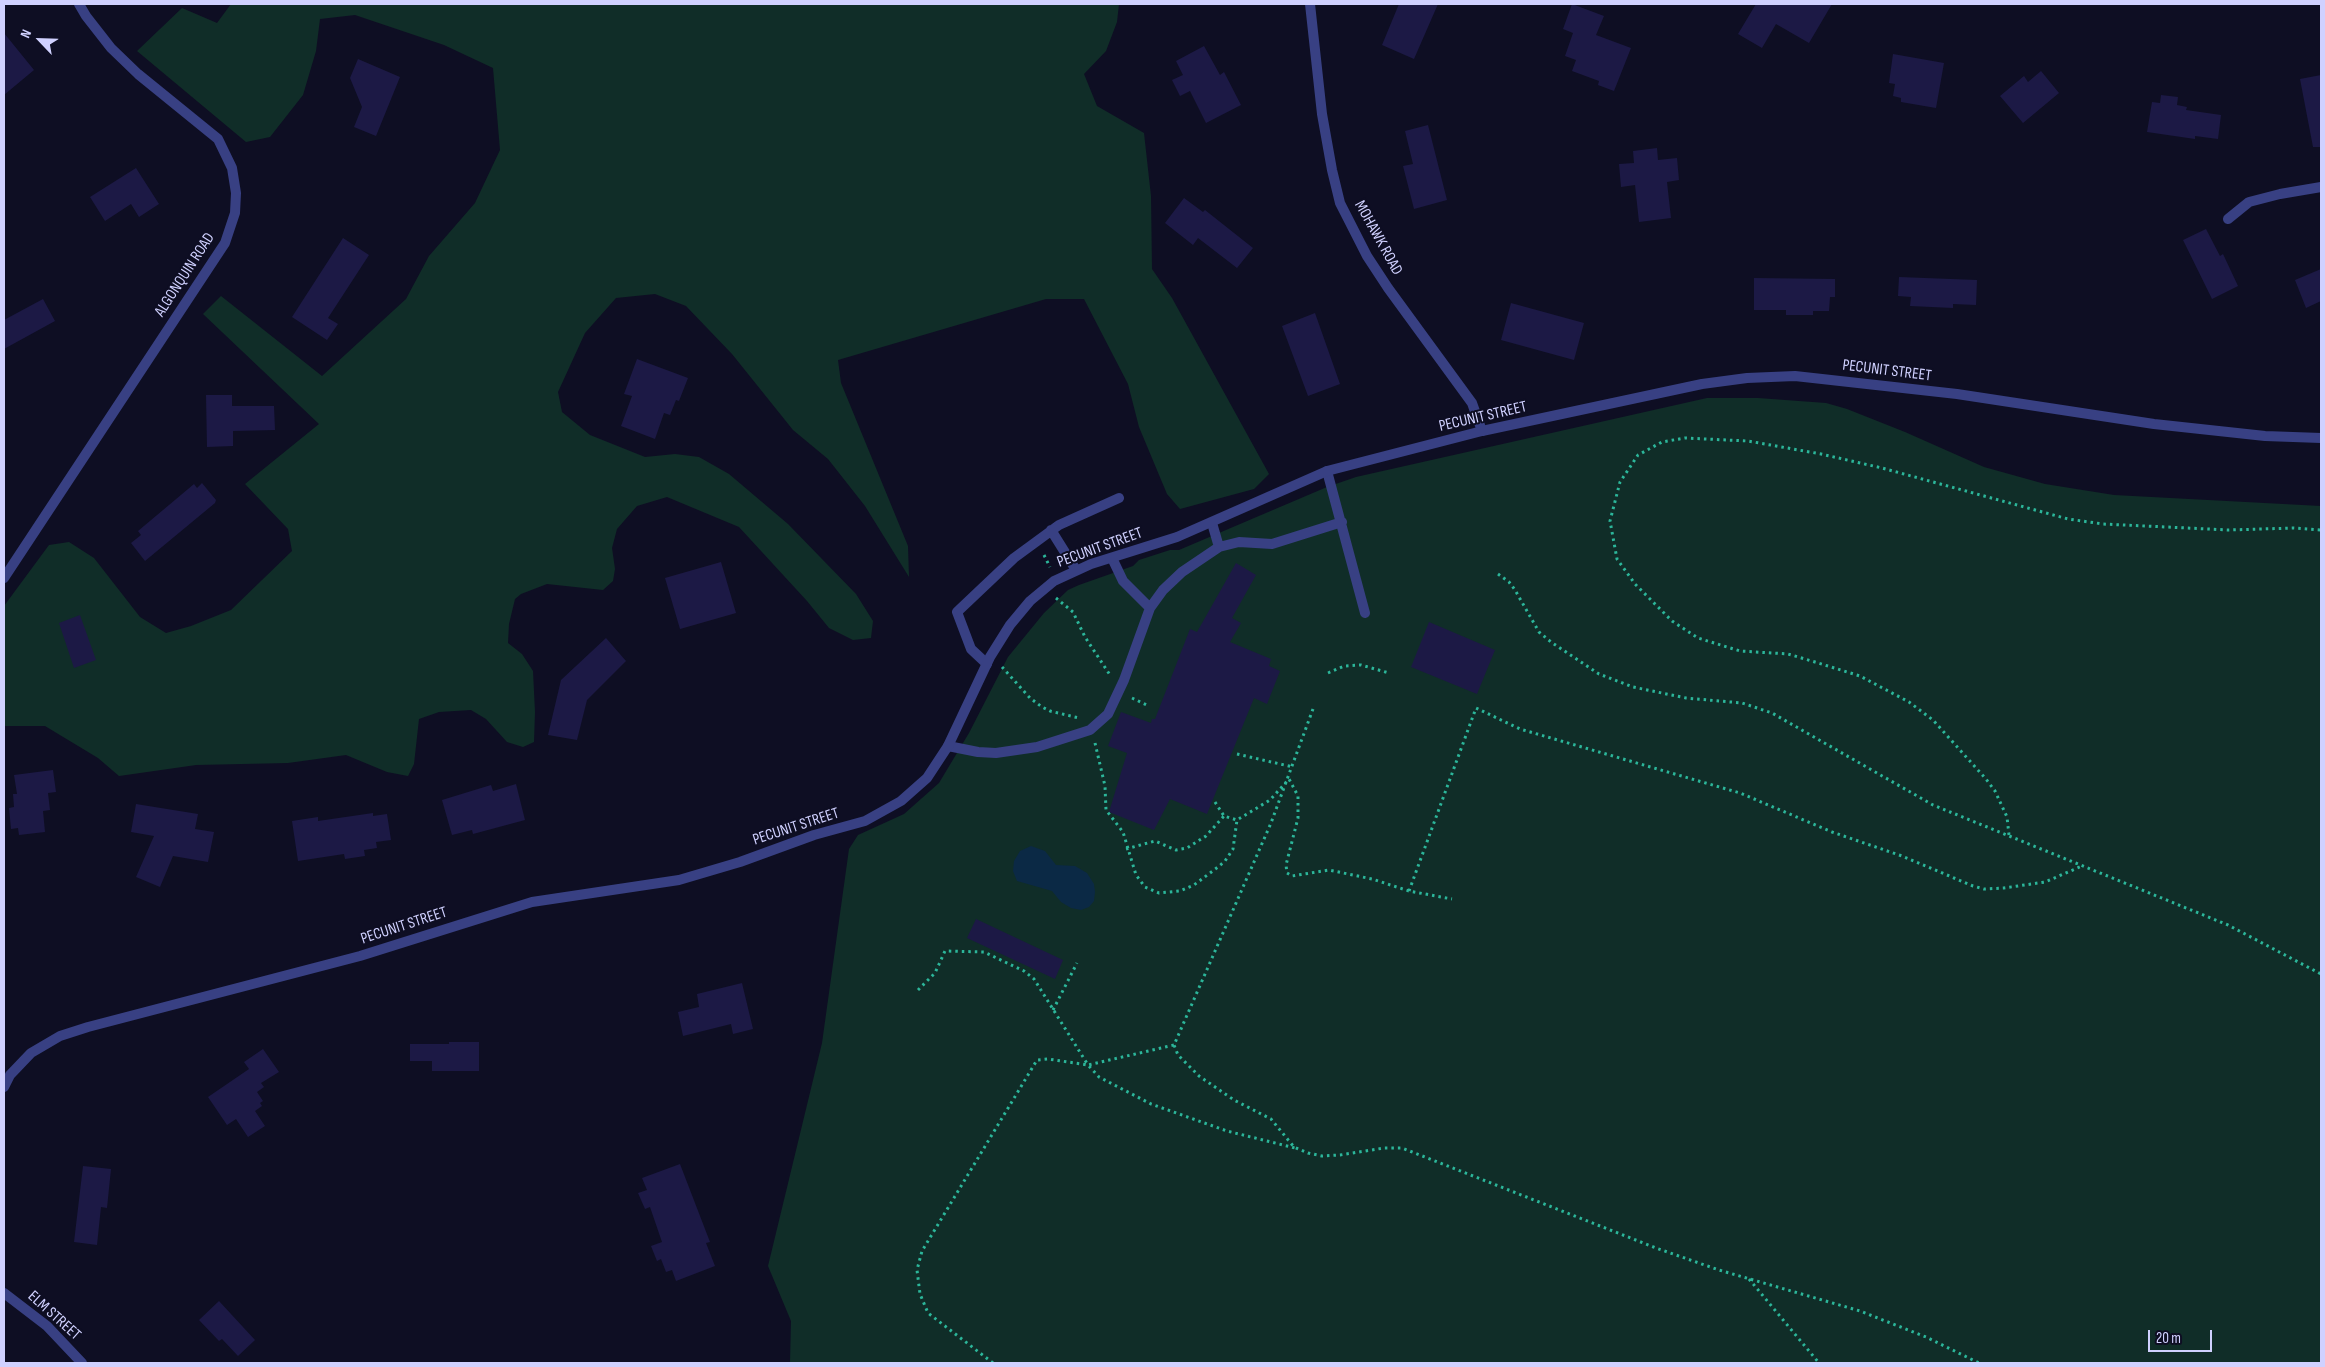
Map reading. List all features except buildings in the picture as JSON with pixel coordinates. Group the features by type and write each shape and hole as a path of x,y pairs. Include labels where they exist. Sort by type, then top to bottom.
{"street":[{"name":"ALGONQUIN ROAD","path":"4,578 87,449 215,259 225,243 235,213 236,193 232,168 218,139 138,74 110,48 86,16 80,4"},
{"name":"MOHAWK ROAD","path":"1310,4 1322,114 1340,203 1367,256 1388,288 1472,403 1482,431"},
{"path":"2228,219 2249,202 2280,194 2321,187"},
{"name":"PECUNIT STREET","path":"4,1087 10,1075 31,1053 60,1036 88,1027 360,956 532,902 679,880 865,820 901,801 917,788 935,766 948,746 988,661 1019,614 1054,581 1076,570 1178,537 1327,471 1482,431 1702,384 1747,378 1794,376 1957,394 2154,424 2265,436 2321,438"},
{"path":"1327,471 1365,613"},
{"path":"988,661 970,649 957,612 1014,558 1051,530 1118,498"},
{"path":"948,746 978,752 996,753 1037,746 1090,730 1108,714 1120,688 1150,608 1163,590 1182,572 1219,547 1240,542 1272,544 1342,522"},
{"path":"1212,523 1219,547"},
{"path":"1051,530 1076,570"},
{"path":"1112,558 1123,581 1150,608"},
{"name":"ELM STREET","path":"4,1293 47,1326 82,1363"}],"path":[{"path":"2009,835 2007,817 1995,791 1932,720 1910,702 1860,676 1815,662 1788,654 1740,650 1698,638 1672,621 1635,584 1617,559 1610,521 1620,482 1638,455 1662,442 1685,438 1748,441 1874,466 2068,519 2104,524 2229,530 2294,528 2321,530"},
{"path":"1034,543 1046,558 1054,581 1056,597 1073,612 1088,643 1120,688 1131,697 1149,706"},
{"path":"1498,574 1509,582 1515,590 1539,632 1599,674 1633,687 1686,698 1742,703 1772,713 1909,793 1974,823 2009,835 2228,925 2321,974"},
{"path":"988,661 1007,670 1030,698 1042,707 1084,720 1090,730 1102,773 1106,810 1123,832 1136,876 1142,884 1159,893 1180,891 1194,885 1225,861 1233,849 1237,820"},
{"path":"1328,672 1344,666 1361,665 1389,673"},
{"path":"1409,891 1476,708 1520,729 1740,793 1832,832 1902,856 1973,886 2004,888 2046,882 2082,866"},
{"path":"1296,1148 1271,1119 1234,1100 1199,1076 1178,1055 1174,1046 1212,963 1271,823 1294,767 1313,709"},
{"path":"1237,754 1294,767"},
{"path":"1215,802 1224,816 1237,820 1270,800 1289,779"},
{"path":"1289,779 1298,796 1298,818 1286,866 1287,873 1292,876 1329,870 1372,879 1409,891 1452,899"},
{"path":"1127,848 1155,841 1176,850 1187,848 1206,836 1224,816"},
{"path":"918,990 935,973 945,951 984,952 1024,971 1044,991 1053,1010 1088,1065 1099,1077 1151,1104 1227,1131 1322,1156 1384,1148 1402,1148 1656,1248 1749,1279 1860,1311 1926,1337 1979,1363"},
{"path":"1053,1010 1078,963"},
{"path":"993,1363 928,1313 920,1294 917,1270 922,1251 1037,1060 1048,1059 1088,1065 1174,1046"},
{"path":"1749,1279 1819,1363"}],"green space":[{"path":"231,4 1119,4 1117,22 1106,51 1084,74 1097,106 1144,133 1151,196 1152,269 1172,298 1269,474 1254,489 1180,509 1167,494 1139,427 1128,384 1084,299 1046,299 838,360 841,383 908,546 909,577 865,506 828,459 793,430 732,354 686,306 655,294 616,298 585,333 558,392 562,412 590,435 645,457 675,454 699,457 729,474 788,524 856,594 873,621 871,638 853,640 829,628 807,601 739,527 667,497 637,506 617,529 612,548 615,569 613,581 603,590 547,584 521,594 515,599 509,624 508,643 522,654 533,671 534,742 523,747 507,742 486,719 471,710 439,712 419,719 414,764 408,776 387,772 346,755 288,763 196,765 119,776 98,758 45,726 4,726 4,606 49,545 69,542 94,558 140,617 166,633 191,626 231,610 292,551 288,529 245,484 319,424 203,314 221,296 322,376 406,299 429,256 475,203 500,150 493,68 444,45 355,15 320,19 316,51 303,95 270,137 246,142 137,51 182,8 217,23"},
{"path":"1707,398 1758,398 1826,403 1847,409 1905,432 1984,467 2045,484 2114,495 2321,506 2321,1363 790,1363 791,1321 768,1266 822,1043 849,849 858,835 904,814 939,783 969,733 1008,657 1044,613 1068,590 1079,585 1133,566 1139,560 1170,550 1179,550 1327,487 1356,477"}],"water":[{"path":"1031,846 1045,851 1056,865 1075,866 1087,873 1094,884 1095,892 1094,901 1089,907 1081,910 1071,908 1061,902 1052,891 1017,881 1013,871 1014,861 1020,851"}]}
